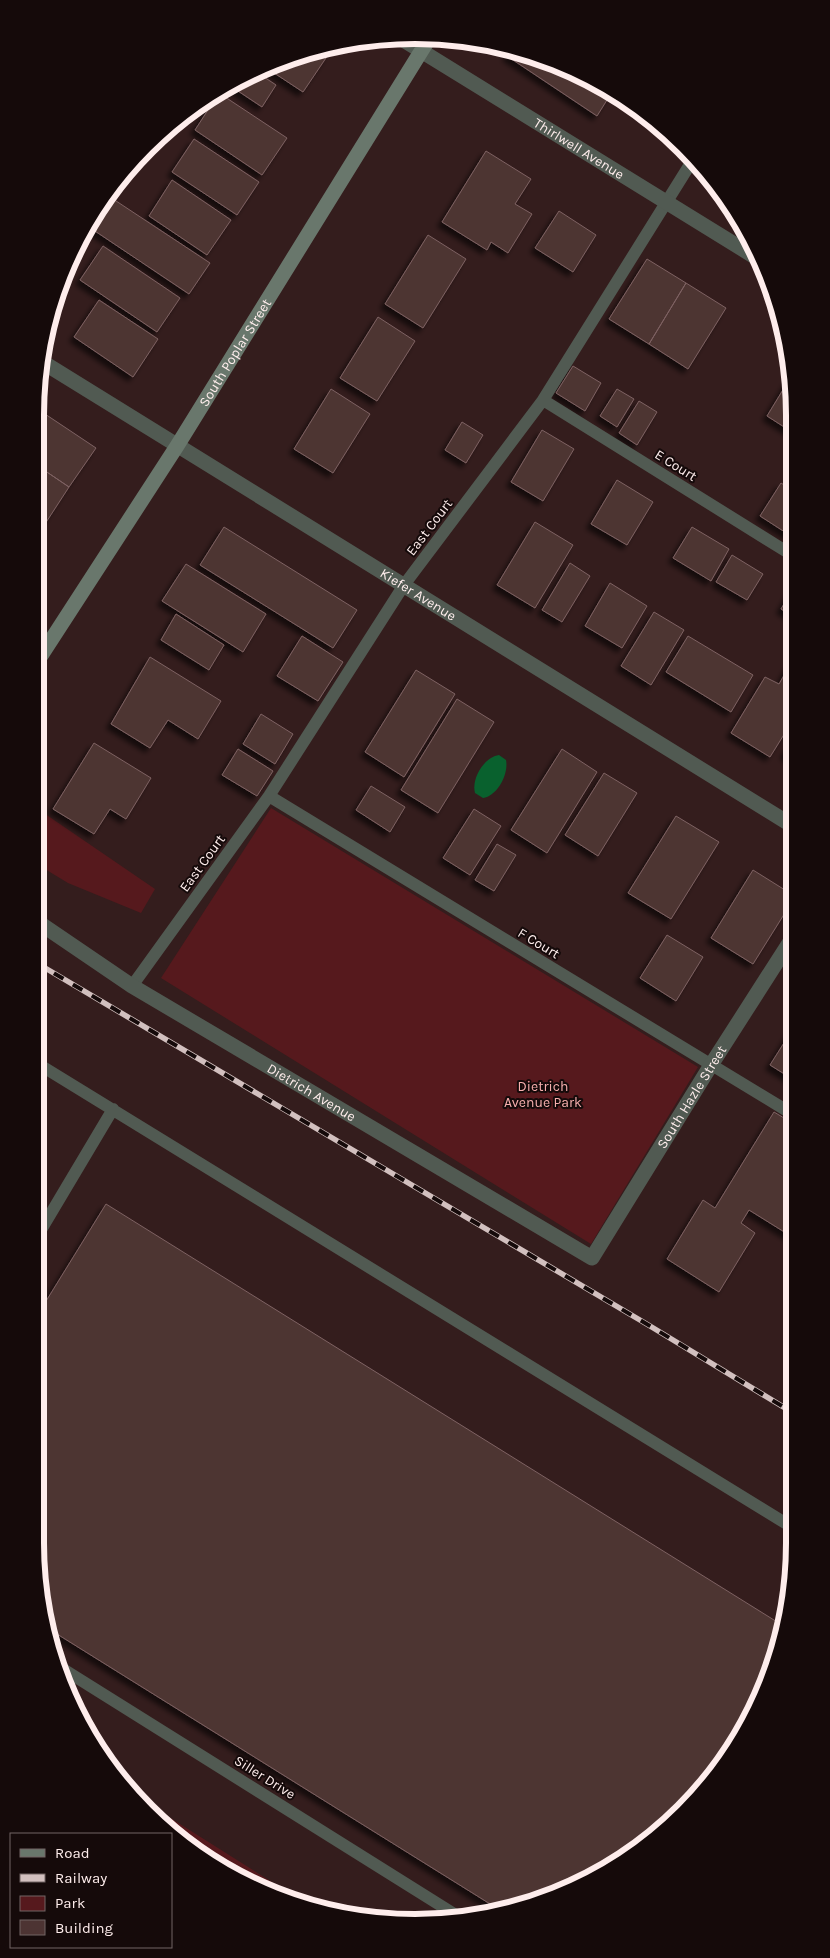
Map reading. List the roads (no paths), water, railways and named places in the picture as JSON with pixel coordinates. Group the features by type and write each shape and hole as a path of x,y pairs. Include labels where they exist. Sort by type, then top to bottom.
{"main road":[{"name":"South Poplar Street","path":"44,651 176,446 426,44"}],"street":[{"name":"Thirlwell Avenue","path":"411,44 749,253"},
{"name":"Kiefer Avenue","path":"47,365 786,822"},
{"name":"Dietrich Avenue","path":"44,926 132,986 592,1258"},
{"name":"South Hazle Street","path":"592,1258 786,948"}],"lane":[{"name":"East Court","path":"132,986 269,796 404,585 544,400 690,165"},
{"name":"E Court","path":"544,400 786,551"},
{"name":"F Court","path":"269,796 786,1110"},
{"path":"44,1068 786,1524"},
{"path":"44,1225 113,1110"},
{"name":"Siller Drive","path":"67,1671 451,1912"}],"railway":[{"path":"44,967 786,1409"}],"park label":[{"name":"Dietrich Avenue Park","path":"543,1094"}]}
